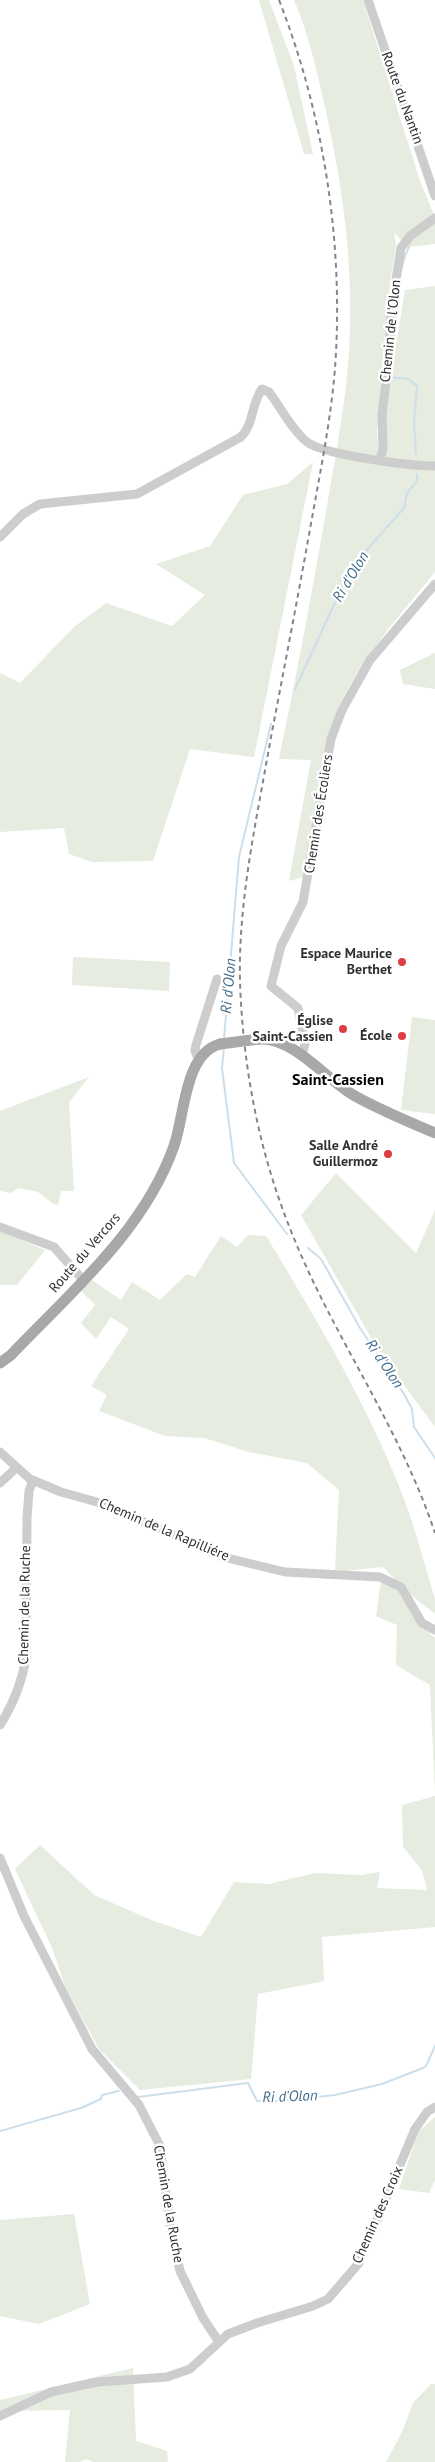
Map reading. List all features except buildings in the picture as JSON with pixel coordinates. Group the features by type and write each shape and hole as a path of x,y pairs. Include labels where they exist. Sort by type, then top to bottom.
{"main road":[{"path":"198,1058 206,1050 220,1044 259,1039 284,1043 357,1097 435,1133"},
{"name":"Route du Vercors","path":"0,1363 12,1355 124,1234 156,1185 174,1148 193,1068 198,1058"}],"street":[{"name":"Route du Nantin","path":"368,0 435,196"},
{"name":"Chemin de l'Olon","path":"380,459 383,450 382,415 388,363 390,311 401,248 410,236 435,218"},
{"path":"0,537 23,514 40,504 137,494 241,437 248,430 257,396 262,389 269,392 307,442 348,455 416,466 435,466"},
{"name":"Chemin des Écoliers","path":"302,1055 305,1044 298,1008 271,986 281,946 303,902 331,739 342,710 370,660 435,584"},
{"path":"198,1058 195,1051 196,1045 217,979"},
{"path":"0,1227 54,1247 83,1280"},
{"name":"Chemin de la Rapilliére","path":"0,1452 16,1468 33,1480 61,1492 104,1504 223,1558 284,1572 380,1577 401,1587 422,1623 435,1630"},
{"path":"0,1483 16,1468"},
{"name":"Chemin de la Ruche","path":"0,1725 12,1706 22,1679 26,1657 27,1518 29,1491 33,1480"},
{"name":"Chemin de la Ruche","path":"0,1858 24,1916 92,2049 138,2105 160,2146 170,2225 180,2271 203,2318 219,2342"},
{"name":"Chemin des Croix","path":"0,2416 51,2392 97,2382 167,2377 182,2372 190,2369 202,2360 228,2334 314,2306 328,2299 359,2263 415,2129 427,2112 435,2107"}],"shaded area":[{"path":"259,0 269,0 294,66 313,154 304,154"},
{"path":"294,0 363,0 420,181 435,217 435,244 409,247 394,233 396,246 388,295 377,433 379,450 405,290 435,286 435,572 389,628 359,669 339,705 328,740 304,877 289,881 311,760 279,759 311,598 339,435 348,370 350,300 348,247 332,142 313,57 305,28"},
{"path":"313,462 254,757 190,749 153,861 92,862 69,854 64,828 0,832 0,673 20,683 74,627 106,603 172,626 205,595 156,564 210,546 243,495 287,484"},
{"path":"435,653 435,689 403,684 400,670"},
{"path":"73,957 170,962 169,991 72,985"},
{"path":"412,1017 435,1020 435,1114 401,1110"},
{"path":"89,1077 69,1102 74,1191 61,1191 58,1205 53,1204 38,1192 18,1188 11,1193 0,1191 0,1111"},
{"path":"336,1173 416,1253 435,1210 435,1427 377,1348 301,1215"},
{"path":"0,1231 45,1250 17,1285 0,1285"},
{"path":"248,1235 266,1236 339,1360 372,1425 411,1518 435,1599 435,1614 411,1595 383,1567 344,1571 335,1570 339,1490 307,1463 249,1452 204,1438 165,1436 99,1411 107,1395 91,1386 129,1329 111,1317 96,1339 81,1323 95,1305 80,1290 92,1280 121,1300 132,1282 160,1300 187,1274 195,1277 221,1236 237,1247"},
{"path":"381,1581 398,1590 423,1628 435,1638 435,1793 430,1685 396,1665 397,1625 376,1616"},
{"path":"435,1796 435,1927 322,1937 324,1981 258,1994 251,2079 140,2090 99,2049 65,1986 53,1950 15,1869 40,1845 94,1895 154,1921 201,1937 234,1882 269,1884 315,1873 361,1875 380,1872 377,1888 427,1890 422,1870 403,1847 402,1805"},
{"path":"435,2117 435,2180 429,2193 399,2189 418,2132"},
{"path":"74,2214 90,2304 39,2324 0,2316 0,2220"},
{"path":"133,2368 136,2441 167,2451 168,2462 93,2462 86,2459 80,2462 65,2462 70,2410 0,2411 0,2400"},
{"path":"431,2384 435,2384 435,2462 386,2462 402,2432 413,2403"}],"waterway":[{"name":"Ri d'Olon","path":"393,348 401,271 409,247"},
{"name":"Ri d'Olon","path":"389,377 408,379 417,386 414,422 416,454"},
{"name":"Ri d'Olon","path":"295,689 345,581 364,553 404,508 407,493 417,481 417,474"},
{"name":"Ri d'Olon","path":"224,1039 239,857 271,724"},
{"name":"Ri d'Olon","path":"224,1047 222,1068 234,1163 287,1234"},
{"name":"Ri d'Olon","path":"308,1248 321,1259 360,1328 404,1394 412,1409 414,1427 435,1458"},
{"name":"Ri d'Olon","path":"138,2097 248,2083 257,2101 281,2101 335,2095 382,2084 423,2068 426,2066 435,2046"},
{"name":"Ri d'Olon","path":"0,2131 81,2108 101,2099 102,2095 119,2091"}],"railway":[{"path":"279,0 295,44 319,135 333,228 337,322 335,368 325,443 245,890 240,951 240,982 245,1046 249,1078 262,1140 270,1171 291,1231 307,1269 403,1455 435,1533"}],"place":[{"name":"Espace Maurice Berthet","path":"402,962"},
{"name":"Église Saint-Cassien","path":"343,1029"},
{"name":"École","path":"402,1036"},
{"name":"Salle André Guillermoz","path":"388,1154"}],"district":[{"name":"Saint-Cassien","path":"338,1080"}]}
